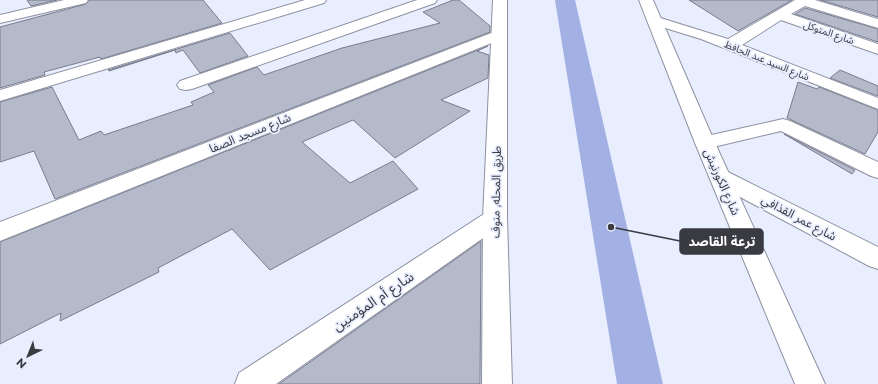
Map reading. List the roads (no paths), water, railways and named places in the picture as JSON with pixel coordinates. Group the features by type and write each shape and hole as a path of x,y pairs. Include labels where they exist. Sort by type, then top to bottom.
{"street":[{"path":"0,19 81,0"},
{"path":"0,96 320,0"},
{"path":"186,85 430,0"},
{"name":"طريق المحله, منوف","path":"497,384 495,218 500,0"},
{"path":"730,45 805,0 878,24"},
{"name":"شارع السيد عبد الحافظ","path":"649,5 682,28 730,45 878,104"},
{"name":"شارع الكورنيش","path":"649,5 705,143 810,384"},
{"name":"شارع المتوكل","path":"780,15 878,49"},
{"name":"شارع مسجد الصفا","path":"0,232 499,35"},
{"path":"705,143 783,125 878,171"},
{"name":"شارع عمر القذافي","path":"720,176 878,259"},
{"name":"شارع أم المؤمنين","path":"250,384 495,218"}],"waterway":[{"path":"565,0 640,384"}],"place":[{"name":"ترعة القاصد","path":"611,227"}]}
